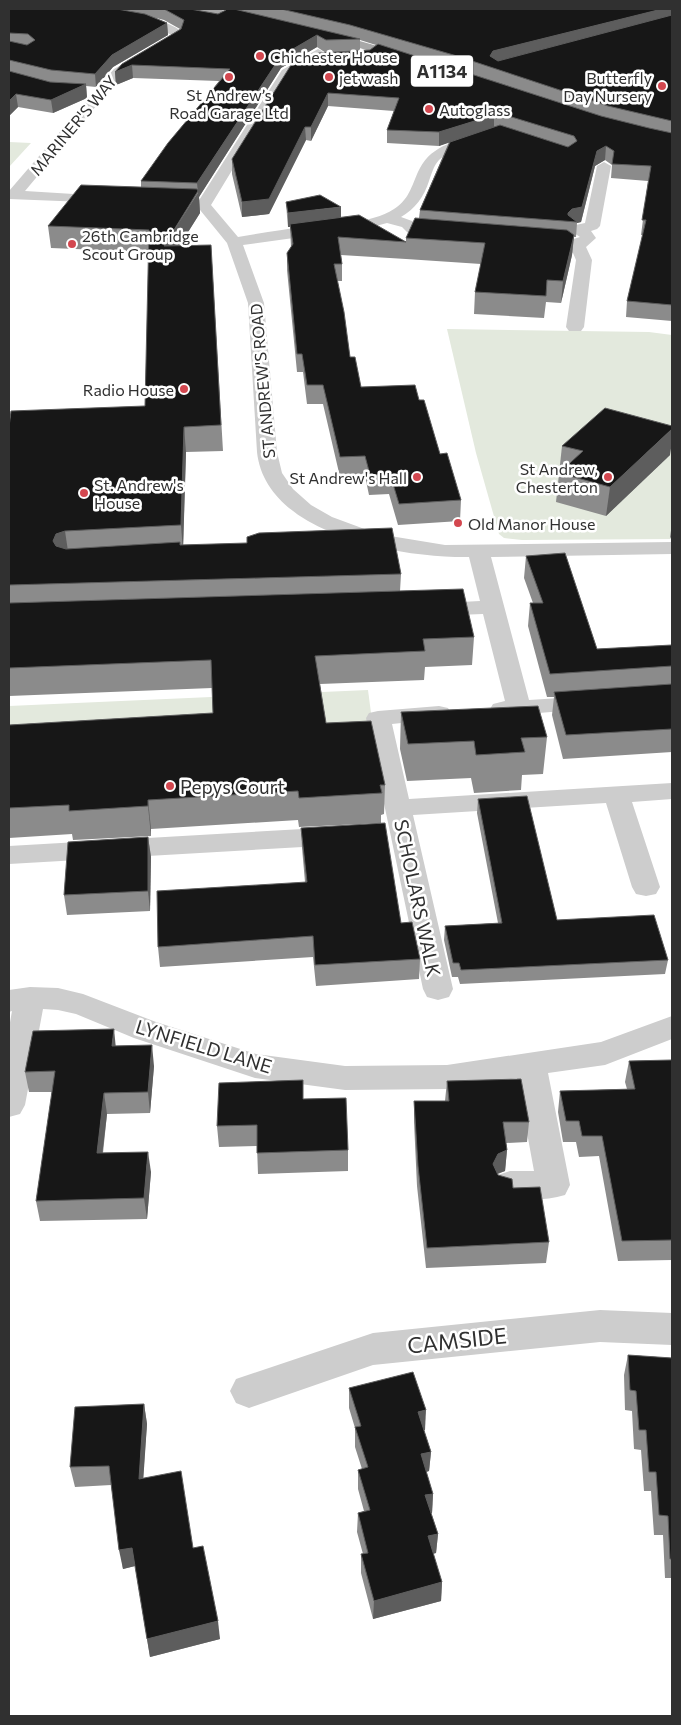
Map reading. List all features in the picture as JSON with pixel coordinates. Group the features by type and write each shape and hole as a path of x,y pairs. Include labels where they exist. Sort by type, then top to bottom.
{"main road":[{"path":"198,14 218,12 269,22"},
{"path":"198,14 259,30"},
{"name":"A1134","path":"319,47 415,66 365,58 319,47"}],"street":[{"name":"MARINER'S WAY","path":"11,195 118,72 176,38 178,34 175,29 158,24 82,9"},
{"name":"ST ANDREW'S ROAD","path":"319,47 304,62 286,73 198,205 234,242 256,303 267,452 270,472 282,490 304,509 328,524 361,536 411,547 445,551 672,548"},
{"path":"80,92 99,93"},
{"path":"234,242 308,231 353,227 388,218 409,206 416,197 428,164 443,151 491,135"},
{"path":"557,228 576,229 592,226 604,166"},
{"path":"11,195 125,201"},
{"path":"388,218 407,224 415,220 428,218"},
{"path":"407,224 410,230 419,233 457,236"},
{"path":"551,244 569,245 582,243 588,238 585,233 576,229"},
{"path":"569,245 580,250 584,260 575,327"},
{"path":"301,535 328,524"},
{"path":"478,550 519,708"},
{"path":"406,610 492,607"},
{"name":"SCHOLARS WALK","path":"438,989 378,718 616,702"},
{"name":"SCHOLARS WALK","path":"401,820 616,794 672,791"},
{"path":"616,794 646,887"},
{"path":"9,856 371,834 401,820"},
{"name":"LYNFIELD LANE","path":"9,1106 20,999 58,999 83,1005 145,1030 264,1067 345,1078 447,1078 605,1053 672,1027"},
{"path":"510,1185 553,1185 530,1064"},
{"name":"CAMSIDE","path":"249,1391 373,1348 600,1326 672,1329"}],"shaded area":[{"path":"9,142 31,143 9,167"},
{"path":"447,329 649,332 672,335 672,539 522,540 504,538 499,534 476,453"},
{"path":"368,690 373,728 9,744 9,706"}],"building":[{"path":"9,9 117,9 145,14 167,23 112,55 95,74 51,70 9,60 9,41 27,45 35,40 28,34 9,33"},
{"path":"164,9 190,9 218,14 226,9 234,9 360,39 326,40 317,35 281,56 197,183 141,181 168,143 230,69 132,65 115,72 122,64 181,29 184,20"},
{"path":"281,9 662,9 493,51 490,56 498,61 672,15 672,121 608,106 457,56 350,25"},
{"path":"378,44 601,116 672,133 672,305 627,301 646,220 642,220 651,166 612,164 614,151 606,146 597,151 582,207 572,209 568,213 577,222 420,210 450,142 500,125 568,147 577,141 574,136 505,115 494,115 439,132 387,130 399,98 328,93 311,127 305,127 269,199 242,202 232,159 291,65 319,53 370,50"},
{"path":"9,71 50,82 86,84 51,100 16,94 9,101"},
{"path":"81,185 197,189 198,191 164,246 211,245 221,425 184,427 181,525 65,531 56,534 53,541 56,546 66,549 180,542 180,545 247,543 247,537 259,533 392,528 401,574 9,585 9,427 11,411 145,406 149,230 48,226"},
{"path":"320,195 341,207 288,213 286,202"},
{"path":"359,215 406,242 338,237 342,264 334,264 344,312 350,357 355,357 361,387 415,385 419,400 424,400 440,454 447,453 461,500 399,504 390,474 370,475 365,456 340,457 323,385 307,385 302,354 297,354 287,253 293,244 290,224"},
{"path":"415,218 567,230 574,235 563,281 547,280 546,296 475,292 485,243 406,238"},
{"path":"605,408 672,426 672,429 610,487 559,473 583,451 562,446"},
{"path":"565,553 597,649 672,645 672,666 550,674 530,603 543,603 526,556"},
{"path":"463,589 474,637 423,639 425,651 315,656 326,723 371,721 385,785 380,785 382,793 299,798 298,791 148,800 148,806 69,811 69,805 9,808 9,725 213,713 211,660 9,668 9,603"},
{"path":"672,684 672,729 566,735 554,692"},
{"path":"538,706 547,737 521,738 525,752 476,755 474,741 408,744 401,712"},
{"path":"527,796 557,920 654,915 668,960 461,970 459,963 453,963 445,926 502,923 478,799"},
{"path":"385,823 401,923 412,922 420,959 315,965 313,936 158,947 157,891 307,882 301,828"},
{"path":"148,837 148,891 64,895 68,842"},
{"path":"114,1029 112,1046 152,1045 148,1092 104,1093 97,1153 148,1152 144,1198 36,1201 55,1071 25,1072 33,1031"},
{"path":"672,1060 672,1240 622,1241 602,1136 582,1136 579,1121 566,1121 560,1091 635,1089 629,1061"},
{"path":"521,1079 529,1122 503,1122 507,1150 498,1154 493,1164 498,1175 512,1179 513,1188 540,1187 549,1242 427,1248 418,1166 414,1101 449,1101 447,1081"},
{"path":"303,1080 303,1099 346,1098 348,1150 257,1153 257,1125 217,1126 219,1083"},
{"path":"628,1355 672,1358 672,1559 670,1559 668,1516 659,1515 656,1472 649,1472 646,1430 639,1430 636,1391 630,1390"},
{"path":"413,1372 426,1410 418,1412 431,1452 421,1454 433,1494 425,1495 438,1534 428,1536 442,1582 374,1601 361,1554 368,1553 358,1513 370,1510 358,1470 368,1467 355,1427 361,1426 349,1388"},
{"path":"144,1404 139,1479 181,1471 193,1548 203,1546 218,1621 147,1639 132,1548 119,1550 109,1466 70,1467 75,1407"}],"place":[{"name":"Chichester House","path":"260,56"},
{"name":"St Andrew’s Road Garage Ltd","path":"229,77"},
{"name":"jet wash","path":"329,77"},
{"name":"Butterfly Day Nursery","path":"662,86"},
{"name":"Autoglass","path":"429,109"},
{"name":"26th Cambridge Scout Group","path":"72,244"},
{"name":"Radio House","path":"184,389"},
{"name":"St Andrew's Hall","path":"417,477"},
{"name":"St Andrew, Chesterton","path":"608,477"},
{"name":"St. Andrew's House","path":"84,493"},
{"name":"Old Manor House","path":"458,523"},
{"name":"Pepys Court","path":"170,786"}]}
